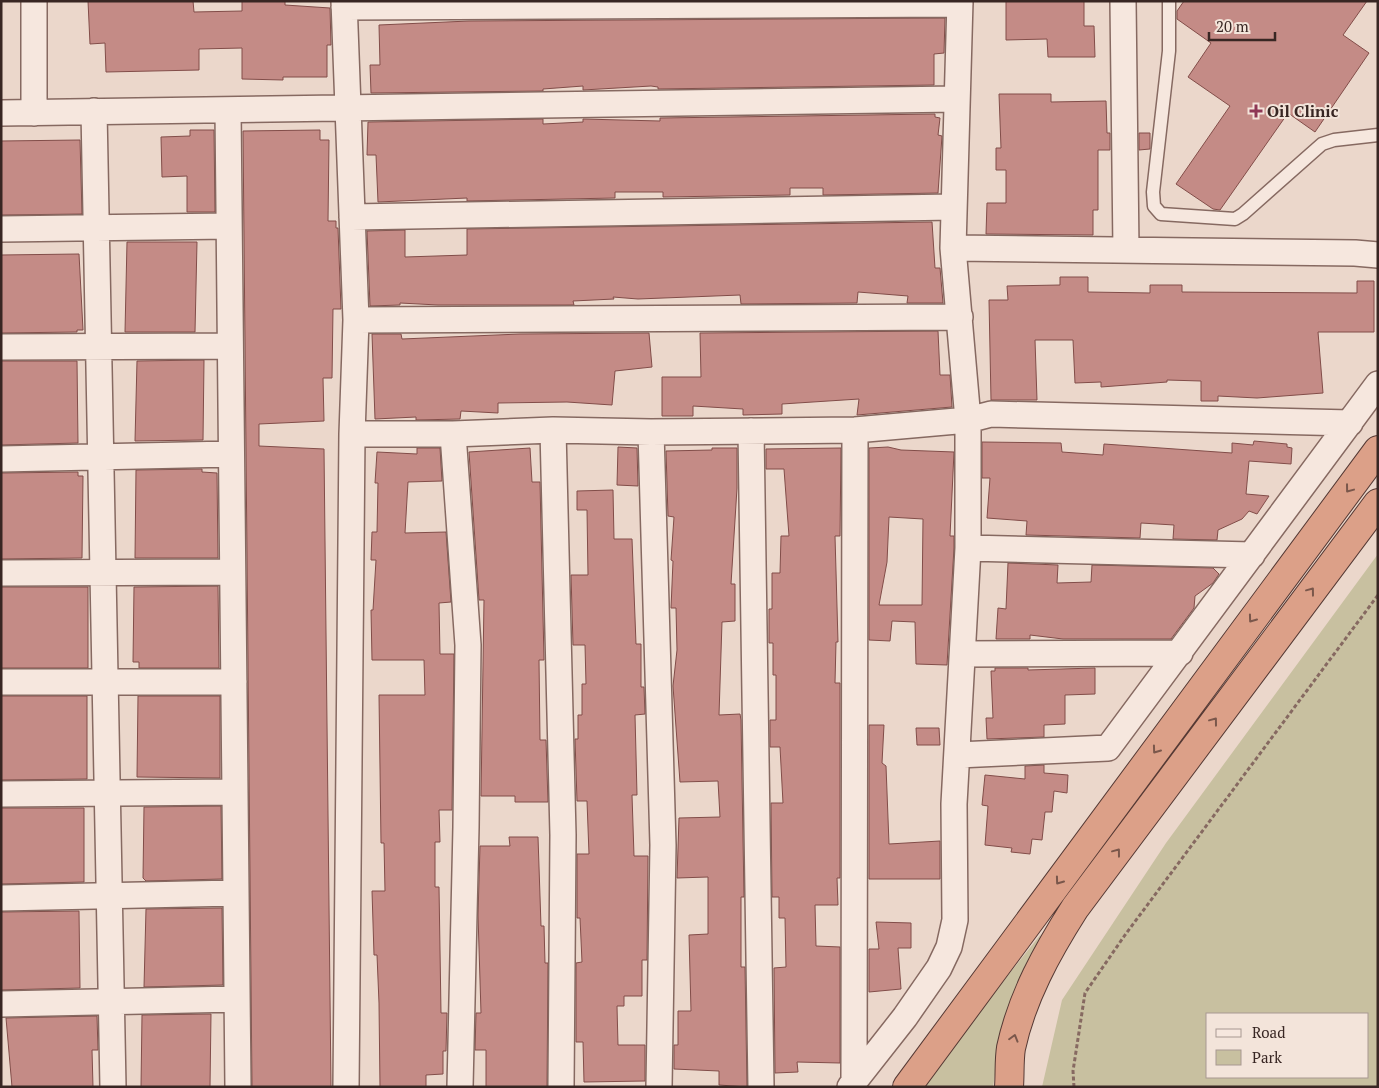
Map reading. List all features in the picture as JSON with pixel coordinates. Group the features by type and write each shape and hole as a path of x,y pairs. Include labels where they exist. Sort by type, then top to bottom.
{"highway":[{"path":"907,1087 1378,450"},
{"path":"1009,1087 1011,1050 1025,1001 1048,950 1087,892 1378,503"}],"street":[{"path":"34,1 34,113"},
{"path":"1123,1 1126,250"},
{"path":"346,1087 352,434 356,320 344,4 960,2 953,248 968,420 968,548 954,804 955,920 940,968 852,1085"},
{"path":"1,113 349,110 957,99"},
{"path":"228,110 238,1087"},
{"path":"94,112 113,1087"},
{"path":"352,217 953,207"},
{"path":"1,229 229,226"},
{"path":"953,248 1355,253 1378,255"},
{"path":"356,320 960,317"},
{"path":"1,347 230,346"},
{"path":"958,755 1108,748 1378,384"},
{"path":"352,434 453,434 552,430 651,432 855,430 968,420 991,414 1350,423"},
{"path":"552,430 563,835 561,1087"},
{"path":"852,1085 855,430"},
{"path":"751,431 761,1087"},
{"path":"651,432 663,845 659,1087"},
{"path":"453,434 468,644 460,1087"},
{"path":"1,459 231,454"},
{"path":"968,548 1252,556"},
{"path":"1,573 232,572"},
{"path":"963,654 1180,653"},
{"path":"1,682 234,682"},
{"path":"1,794 235,792"},
{"path":"1,898 236,893"},
{"path":"1,1004 237,1000"}],"lane":[{"path":"1169,1 1169,51 1153,192 1154,206 1161,214 1235,219 1244,214 1322,144 1334,140 1378,135"}],"path":[{"path":"1074,1087 1073,1071 1085,993 1125,935 1378,595"}],"green space":[{"path":"1378,554 1378,1087 1042,1087 1062,1000 1166,843"},
{"path":"1041,934 1004,1020 993,1087 919,1087"}],"building":[{"path":"88,1 193,1 194,12 242,11 242,1 285,1 285,5 330,8 331,45 327,45 327,77 283,77 283,80 242,79 242,48 199,49 199,70 106,72 105,43 90,44"},
{"path":"1006,1 1084,1 1084,26 1094,26 1095,57 1048,57 1047,39 1006,40"},
{"path":"1184,1 1367,1 1343,35 1369,53 1315,132 1288,113 1220,210 1213,209 1176,184 1230,106 1188,77 1211,43 1177,19 1177,11"},
{"path":"945,18 944,53 934,54 934,85 658,89 658,87 651,86 583,90 583,86 543,89 543,91 371,93 370,65 380,65 379,25 469,21"},
{"path":"999,94 1051,94 1051,102 1106,101 1107,133 1110,133 1110,150 1098,150 1098,210 1093,210 1093,235 986,234 987,203 1006,203 1006,170 996,170 996,148 1001,148"},
{"path":"935,114 935,117 940,118 938,135 942,136 938,193 823,195 823,188 790,188 790,195 663,197 663,192 615,192 615,198 467,201 467,198 378,202 376,155 367,155 368,122 543,119 543,124 583,122 583,119 660,121 660,118"},
{"path":"190,130 214,130 215,212 187,212 187,176 162,177 161,137 190,136"},
{"path":"320,130 320,140 329,140 328,221 336,221 336,228 338,228 341,309 333,309 332,378 323,378 324,421 259,424 259,446 324,449 331,1087 252,1087 243,131"},
{"path":"1139,133 1150,133 1150,149 1139,150"},
{"path":"80,140 82,214 1,215 1,141"},
{"path":"932,222 935,268 940,268 943,303 907,303 908,296 858,292 857,303 741,304 740,295 638,299 613,297 614,299 573,301 574,305 438,305 400,303 400,305 370,306 367,231 405,230 405,257 467,255 467,229"},
{"path":"127,242 197,242 195,332 125,332"},
{"path":"79,254 83,330 77,330 77,332 1,333 1,255"},
{"path":"1060,277 1088,277 1088,292 1150,293 1150,285 1182,285 1182,292 1357,293 1357,281 1374,281 1374,332 1318,332 1323,393 1257,398 1218,396 1218,401 1201,401 1201,381 1167,380 1167,382 1101,387 1101,382 1075,383 1073,340 1035,340 1037,400 991,400 989,300 1008,300 1007,286 1060,285"},
{"path":"938,331 940,375 950,375 952,407 857,415 859,399 782,404 782,414 743,415 743,409 693,406 693,416 662,416 662,377 701,377 700,333"},
{"path":"649,333 652,367 615,371 612,405 567,402 498,403 498,413 461,411 460,419 416,420 416,417 375,419 372,334 401,334 402,339 520,334"},
{"path":"204,360 203,440 135,441 137,361"},
{"path":"1,361 77,361 78,443 1,445"},
{"path":"1254,441 1287,444 1287,447 1292,448 1291,464 1249,461 1246,494 1269,496 1257,514 1249,511 1242,519 1218,530 1217,540 1173,539 1174,525 1141,523 1140,538 1026,535 1027,521 987,518 990,478 982,478 982,442 1061,443 1062,452 1103,455 1104,444 1232,453 1232,443 1253,445"},
{"path":"618,447 637,448 638,486 617,485"},
{"path":"888,447 901,450 954,452 950,536 954,536 954,548 947,665 916,664 915,622 892,621 890,641 869,640 869,448","holes":["889,517 923,519 922,605 879,605 887,562"]},
{"path":"417,448 440,448 442,481 408,482 405,533 446,532 451,602 439,603 440,654 454,654 452,810 439,810 440,842 435,842 435,887 439,887 441,1013 447,1013 446,1051 443,1051 443,1074 426,1075 426,1087 380,1087 379,1003 377,955 374,955 372,891 385,891 384,843 381,843 379,695 425,695 424,660 372,660 371,610 373,610 376,560 371,560 372,532 377,532 378,483 375,483 377,452 417,454"},
{"path":"530,448 532,482 540,482 544,660 539,660 540,740 546,740 548,802 515,802 515,796 481,796 484,600 479,600 469,452"},
{"path":"712,448 737,448 737,488 731,584 735,584 735,621 722,622 719,715 740,714 741,720 744,897 741,897 741,967 745,967 747,1087 719,1085 719,1071 674,1069 674,1045 678,1045 678,1011 691,1011 689,935 708,934 708,877 677,878 679,818 720,817 718,781 680,782 673,686 677,650 676,608 671,608 673,561 671,560 674,517 668,516 666,451 712,450"},
{"path":"841,448 840,536 835,536 838,642 836,642 835,683 840,683 840,878 837,878 838,905 815,905 816,946 840,947 840,1063 797,1062 798,1072 775,1073 774,968 786,967 785,918 779,918 779,897 772,897 771,803 783,803 780,747 770,747 770,720 776,720 776,675 773,675 773,643 769,643 769,609 772,609 772,573 780,573 781,536 789,536 784,469 766,469 766,449"},
{"path":"202,469 202,472 217,473 218,558 135,558 136,470"},
{"path":"78,472 78,476 83,476 82,558 1,559 1,473"},
{"path":"613,490 614,539 632,539 636,644 641,644 641,687 644,687 645,714 635,715 637,795 632,795 634,856 648,856 647,960 642,960 642,996 624,996 624,1006 617,1006 618,1045 645,1045 645,1081 584,1082 583,1042 576,1042 576,963 582,962 580,918 577,918 577,854 589,854 587,801 577,801 575,739 578,739 578,715 582,715 582,684 586,684 585,645 573,645 571,575 588,575 587,510 577,510 577,491"},
{"path":"1008,563 1058,565 1057,583 1091,582 1092,565 1213,568 1219,574 1213,583 1195,596 1194,608 1171,639 1063,639 1030,635 1030,639 996,639 998,608 1006,609"},
{"path":"218,586 219,668 139,668 139,662 133,662 134,587"},
{"path":"1,587 88,587 88,668 1,668"},
{"path":"995,668 1028,668 1028,670 1095,668 1095,694 1065,695 1065,724 1044,725 1044,737 987,739 986,718 993,718 991,671 995,671"},
{"path":"1,696 87,696 87,779 1,780"},
{"path":"138,696 220,696 220,778 137,777"},
{"path":"869,725 884,725 882,763 886,766 889,844 940,841 940,879 869,879"},
{"path":"916,728 939,728 940,745 917,745"},
{"path":"1044,765 1044,773 1068,775 1067,793 1054,791 1052,812 1045,812 1042,840 1032,839 1030,854 1011,852 1012,848 985,845 988,806 982,805 985,775 1025,779 1025,766"},
{"path":"221,806 222,879 146,881 143,878 144,807"},
{"path":"1,808 84,808 84,882 1,884"},
{"path":"509,837 538,837 541,926 544,926 545,963 548,963 547,1087 486,1087 486,1050 475,1050 476,1013 481,1013 478,915 480,846 510,846"},
{"path":"222,908 223,985 144,987 146,909"},
{"path":"79,911 80,988 1,990 1,912"},
{"path":"876,922 911,923 911,948 898,948 901,989 869,992 869,949 879,949"},
{"path":"211,1014 210,1087 141,1087 142,1015"},
{"path":"97,1016 98,1050 92,1050 93,1087 12,1087 6,1018"}],"place":[{"name":"Oil Clinic","path":"1256,111"}]}
